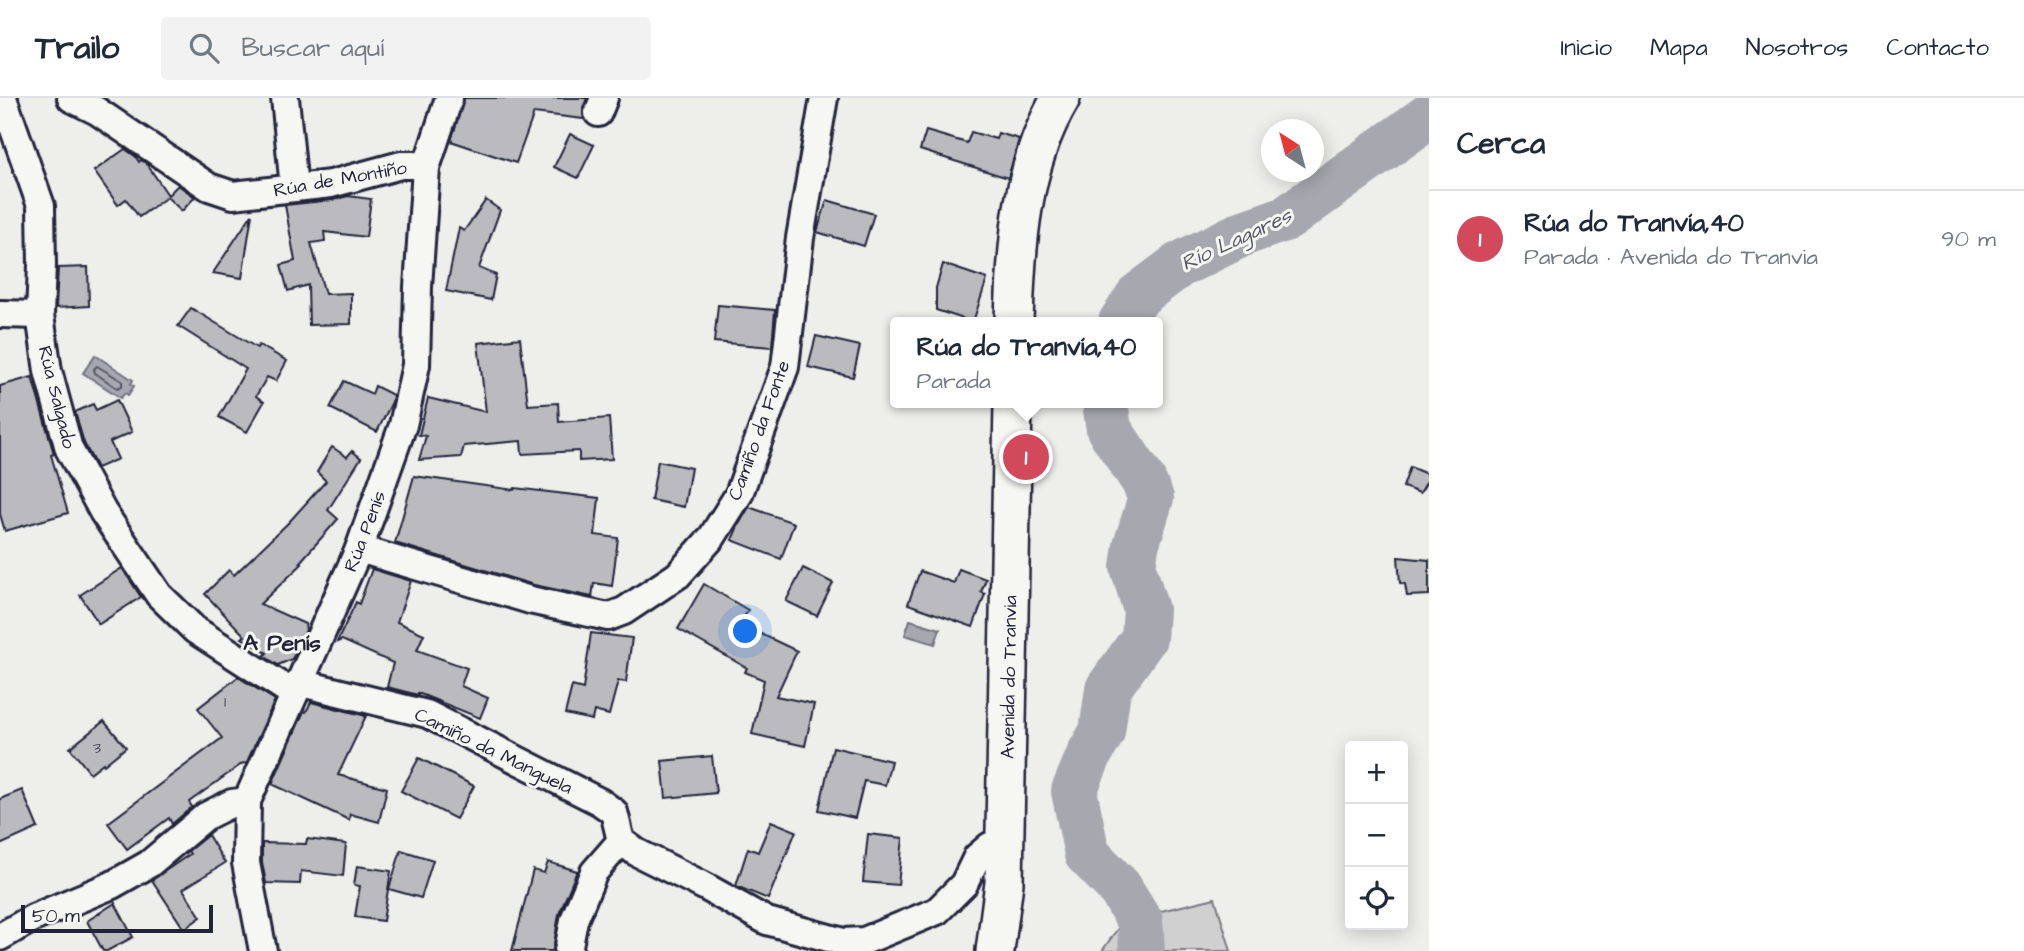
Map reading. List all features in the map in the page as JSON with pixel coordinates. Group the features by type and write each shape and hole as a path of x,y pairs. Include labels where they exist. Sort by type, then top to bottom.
{"main road":[{"path":"1014,317 1021,217 1034,160 1048,121 1061,98"},
{"name":"Avenida do Tranvia","path":"995,951 1004,883 1013,408"}],"street":[{"name":"Rúa Salgado","path":"3,98 41,205 40,315 48,371 69,449 103,512 159,595 195,630 298,688"},
{"name":"Rúa de Montiño","path":"71,98 97,111 209,187 233,195 331,184 401,165 426,168"},
{"path":"285,98 294,188"},
{"name":"Rúa Penís","path":"263,951 246,863 247,801 359,549 403,425 416,365 426,168 449,98"},
{"name":"Camiño da Fonte","path":"359,549 530,600 608,617 624,611 678,575 712,537 739,494 785,368 800,238 824,98"},
{"path":"0,314 40,315"},
{"name":"Camiño da Manguela","path":"298,688 428,714 600,802 614,813 621,841"},
{"path":"0,937 33,918 112,885 149,864 206,816 232,803 247,801"},
{"path":"568,951 574,920 594,872 621,841 636,852 767,921 843,942 863,941 937,911 964,884 977,857 990,846 1005,843"}],"shaded area":[{"path":"1215,898 1231,951 1102,951 1124,920"}],"water":[{"path":"95,355 133,380 131,384 134,386 128,395 125,393 121,398 83,373"},
{"path":"910,620 940,629 935,644 905,635"}],"building":[{"path":"464,98 587,98 583,108 584,119 534,113 516,163 451,141"},
{"path":"926,131 967,143 971,132 996,139 998,133 1019,139 1008,178 920,150"},
{"path":"570,134 594,145 578,178 554,167"},
{"path":"125,149 139,162 141,160 146,163 168,195 178,185 195,197 182,211 167,197 139,217 126,199 118,205 94,171"},
{"path":"348,196 371,199 366,237 324,232 325,241 311,243 325,294 351,293 351,324 309,325 308,285 288,291 281,265 295,261 285,205"},
{"path":"486,200 500,210 479,268 496,275 491,300 446,291 459,228 464,231"},
{"path":"827,200 874,214 864,246 817,232"},
{"path":"252,214 242,278 213,273"},
{"path":"943,264 987,279 975,317 958,317 936,310 936,288"},
{"path":"88,267 89,306 56,308 58,268"},
{"path":"718,305 775,310 772,347 714,342"},
{"path":"191,308 257,348 259,345 287,361 276,381 267,377 256,396 264,402 247,432 219,417 246,369 178,326"},
{"path":"816,336 860,346 853,377 808,367"},
{"path":"520,338 528,405 558,403 559,422 609,418 612,459 579,461 579,451 522,454 521,441 464,446 461,457 419,460 426,436 419,435 428,398 486,412 478,343"},
{"path":"32,377 68,513 5,531 0,514 0,386"},
{"path":"344,381 372,394 375,386 393,395 377,432 330,408"},
{"path":"117,400 132,432 110,442 118,459 97,468 84,443 75,412 93,404 96,410"},
{"path":"332,447 347,457 352,451 361,458 328,510 338,519 300,562 302,564 260,604 305,624 306,630 292,659 278,665 264,656 267,653 242,638 245,636 205,594 229,570 234,575 289,522 326,481 317,472"},
{"path":"658,461 691,468 684,507 651,500"},
{"path":"1410,467 1429,475 1420,493 1403,487"},
{"path":"414,476 599,498 595,535 618,538 612,586 594,583 592,597 534,585 395,543"},
{"path":"749,507 794,523 781,559 732,540"},
{"path":"1398,557 1429,560 1429,595 1407,596 1405,584 1400,583"},
{"path":"122,568 141,597 99,624 80,595"},
{"path":"803,568 833,583 817,616 786,601"},
{"path":"372,569 411,581 397,622 424,634 417,650 467,668 461,686 488,698 480,718 418,693 387,687 393,663 342,640 337,642 356,602 359,604"},
{"path":"959,569 986,579 981,592 985,594 973,627 908,604 920,571 954,583"},
{"path":"704,584 748,610 740,624 797,651 776,696 814,704 805,746 752,734 764,680 745,672 747,668 678,629"},
{"path":"591,633 632,638 626,682 618,681 609,715 594,711 592,720 565,714 572,686 583,689"},
{"path":"238,677 275,700 246,764 243,763 189,802 192,807 172,824 169,818 127,849 108,823 222,738 198,708"},
{"path":"311,702 366,716 338,775 387,788 379,822 350,814 349,820 272,784 304,711 306,712"},
{"path":"104,721 126,747 90,773 70,748"},
{"path":"833,747 891,761 885,785 864,781 855,818 819,810"},
{"path":"712,756 716,793 666,798 662,761"},
{"path":"419,758 474,786 456,819 401,791"},
{"path":"22,790 38,828 0,845 0,799"},
{"path":"771,821 796,831 768,899 736,886 748,848 758,852"},
{"path":"868,834 903,838 898,885 863,882"},
{"path":"208,835 225,863 183,889 201,917 184,929 152,880 190,854 188,851"},
{"path":"307,839 346,844 343,876 301,871 300,884 266,883 262,843 306,844"},
{"path":"401,850 433,860 421,898 389,889"},
{"path":"548,862 577,871 559,914 553,951 512,951 533,870 544,873"},
{"path":"357,866 391,871 383,921 355,917 360,886 354,885"},
{"path":"115,903 133,937 103,951 87,921"}],"waterway":[{"name":"Río Lagares","path":"1124,317 1139,295 1179,265 1244,233 1287,218 1429,116"},
{"name":"Río Lagares","path":"1106,408 1109,429 1143,480 1151,498 1136,546 1133,567 1146,610 1144,638 1108,689 1102,732 1074,791 1087,854 1119,887 1140,921 1142,951"}],"place":[{"name":"Rúa do Tranvía,40","path":"1026,457"}],"district":[{"name":"A Penís","path":"282,642"}]}
